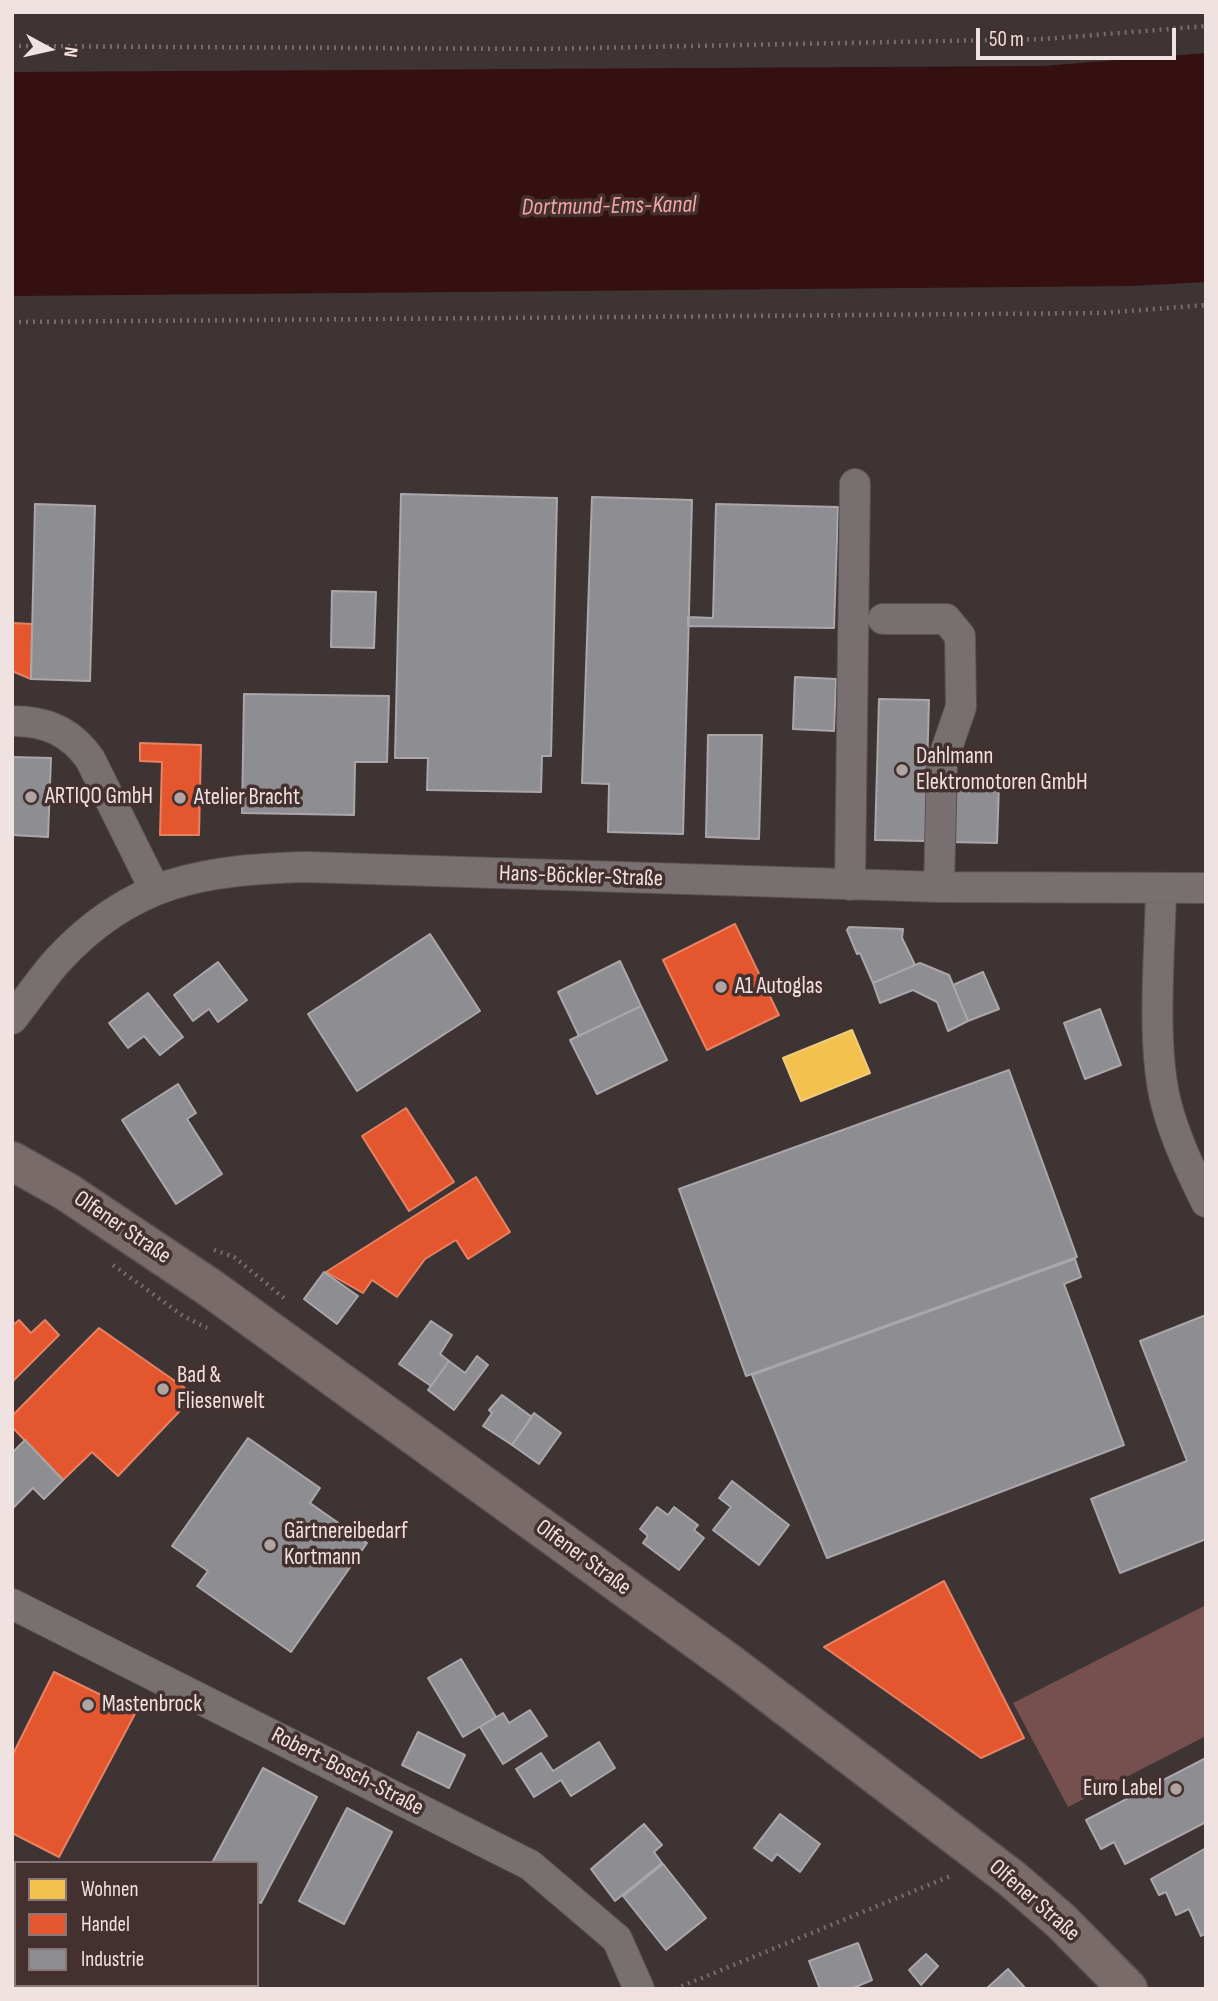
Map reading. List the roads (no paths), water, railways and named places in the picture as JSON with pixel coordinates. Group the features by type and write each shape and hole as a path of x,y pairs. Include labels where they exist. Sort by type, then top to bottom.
{"main road":[{"name":"Olfener Straße","path":"12,1161 67,1192 209,1287 733,1666 1011,1878 1061,1921 1128,1989"}],"street":[{"path":"850,885 855,484"},
{"path":"883,618 946,619 960,636 961,707 942,762 939,887"},
{"path":"12,721 36,721 55,727 78,742 90,759 154,888"},
{"name":"Hans-Böckler-Straße","path":"12,1019 68,951 105,917 154,888 209,874 306,867 850,885 1206,888"},
{"path":"1161,889 1159,1051 1165,1100 1180,1150 1206,1202"},
{"name":"Robert-Bosch-Straße","path":"12,1604 530,1865 617,1939 639,1989"}],"water":[{"name":"Dortmund-Ems-Kanal","path":"1206,53 1206,282 1132,286 12,296 12,72 1042,66"}],"place":[{"name":"Dahlmann Elektromotoren GmbH","path":"902,770"},
{"name":"ARTIQO GmbH","path":"31,797"},
{"name":"Atelier Bracht","path":"180,798"},
{"name":"A1 Autoglas","path":"721,987"},
{"name":"Bad & Fliesenwelt","path":"163,1389"},
{"name":"Gärtnereibedarf Kortmann","path":"270,1545"},
{"name":"Mastenbrock","path":"88,1705"},
{"name":"Euro Label","path":"1176,1789"}]}
